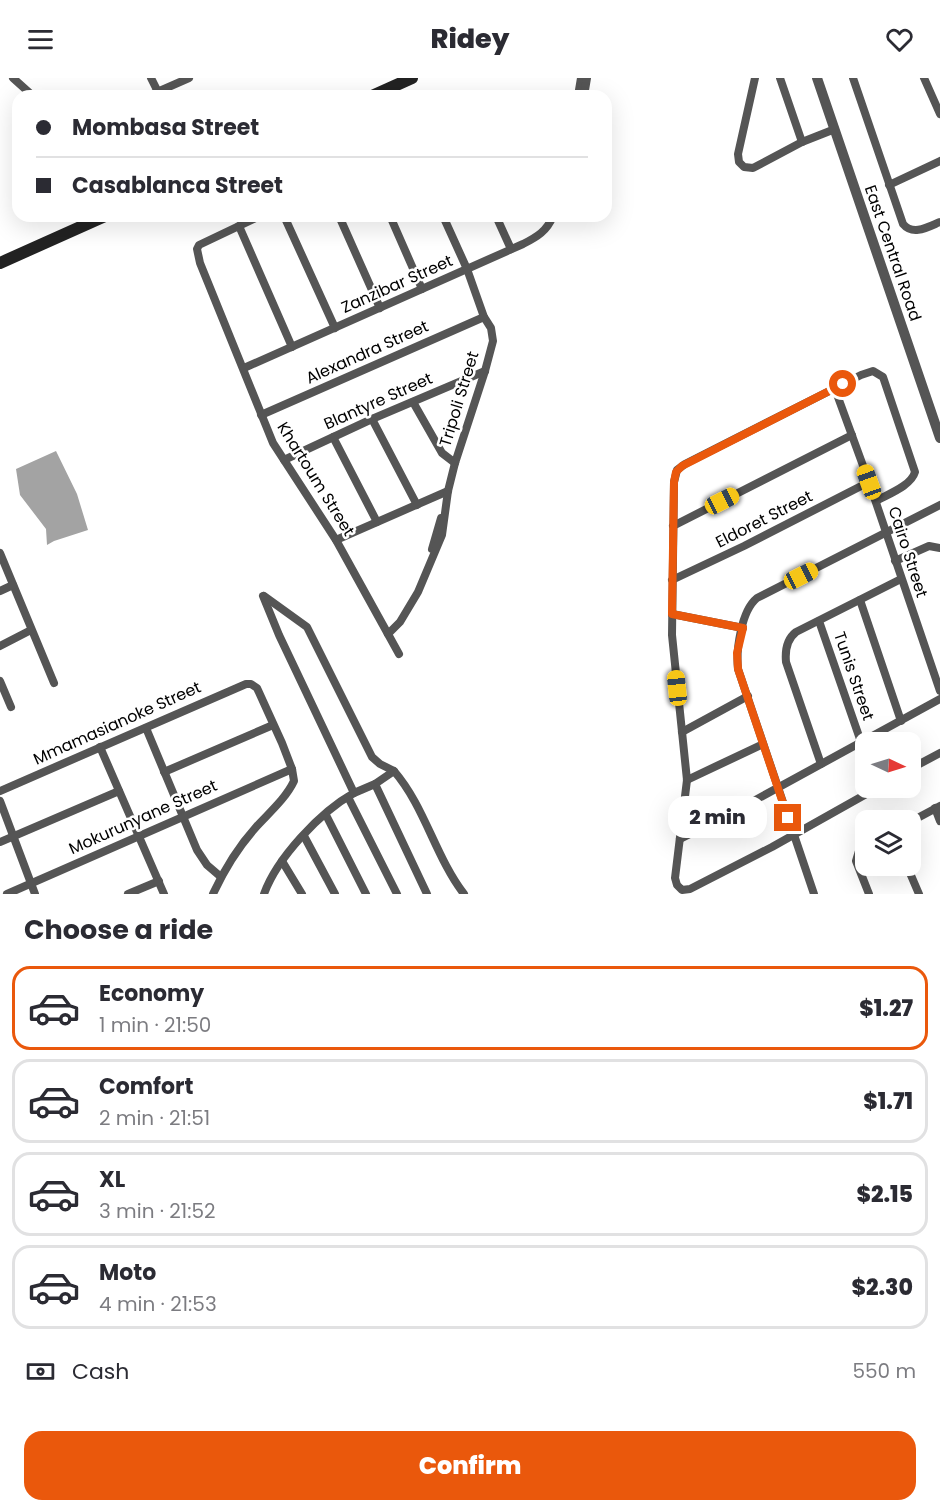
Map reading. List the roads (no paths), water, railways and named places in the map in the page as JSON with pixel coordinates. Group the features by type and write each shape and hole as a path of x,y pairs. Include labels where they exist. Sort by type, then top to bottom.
{"main road":[{"path":"385,90 412,78"},
{"path":"0,262 91,222"}],"street":[{"path":"14,78 27,90"},
{"path":"162,90 189,78"},
{"path":"755,78 738,154 738,160 742,166 753,168 802,142 835,129"},
{"path":"780,78 802,142"},
{"name":"East Central Road","path":"817,78 940,438"},
{"path":"853,78 900,217 907,229 920,230 940,222"},
{"path":"924,78 940,114"},
{"path":"889,184 940,161"},
{"path":"247,222 239,226 292,347"},
{"path":"287,222 335,328"},
{"path":"342,222 380,308"},
{"path":"393,222 422,289"},
{"name":"Tripoli Street","path":"388,634 400,622 418,592 431,558 436,532 446,507 455,463 493,341 491,328 446,222"},
{"path":"499,222 511,249"},
{"name":"Zanzibar Street","path":"244,368 536,238 549,222"},
{"name":"Khartoum Street","path":"239,226 197,247 200,263 273,443 336,540 399,654"},
{"name":"Alexandra Street","path":"261,416 484,316"},
{"name":"Blantyre Street","path":"285,460 372,419 485,371"},
{"path":"859,798 685,892 679,888 676,882 687,780 672,635 674,482 679,468 861,375 875,372 881,374 887,386 915,472 914,477 908,482 876,501"},
{"name":"Cairo Street","path":"835,389 876,501 940,691"},
{"path":"413,402 442,453 455,463"},
{"path":"372,419 417,505"},
{"path":"673,526 852,435"},
{"path":"333,437 377,522"},
{"name":"Eldoret Street","path":"672,580 869,482"},
{"path":"336,540 448,491"},
{"path":"814,894 738,669 737,657 748,609 757,598 940,505"},
{"path":"895,561 928,546 940,548"},
{"path":"0,553 54,683"},
{"path":"820,764 786,658 791,636 901,579"},
{"path":"0,591 13,585"},
{"path":"397,894 263,596 307,627 372,757 394,771 410,793 440,856 464,894"},
{"path":"860,600 900,721"},
{"path":"672,614 743,628"},
{"name":"Tunis Street","path":"819,621 858,732"},
{"path":"0,646 31,630"},
{"path":"0,681 10,707"},
{"name":"Mmamasianoke Street","path":"0,791 246,684 257,688 273,725"},
{"path":"682,732 748,696"},
{"path":"880,732 940,699"},
{"path":"164,772 273,725 292,769 294,781 292,786 248,837 221,877 213,894"},
{"path":"146,728 204,862 221,877"},
{"path":"687,780 763,744"},
{"path":"680,839 720,820 855,745"},
{"path":"100,747 164,894"},
{"path":"921,763 940,753"},
{"name":"Mokurunyane Street","path":"7,894 292,769"},
{"path":"265,893 271,877 282,861 326,814 351,795 375,784 394,771"},
{"path":"375,784 427,894"},
{"path":"0,842 119,791"},
{"path":"0,801 35,894"},
{"path":"921,816 938,807 940,821"},
{"path":"326,814 366,894"},
{"path":"303,836 335,894"},
{"path":"282,861 302,894"},
{"path":"862,876 869,894"},
{"path":"912,876 919,894"},
{"path":"128,894 159,881"}]}
